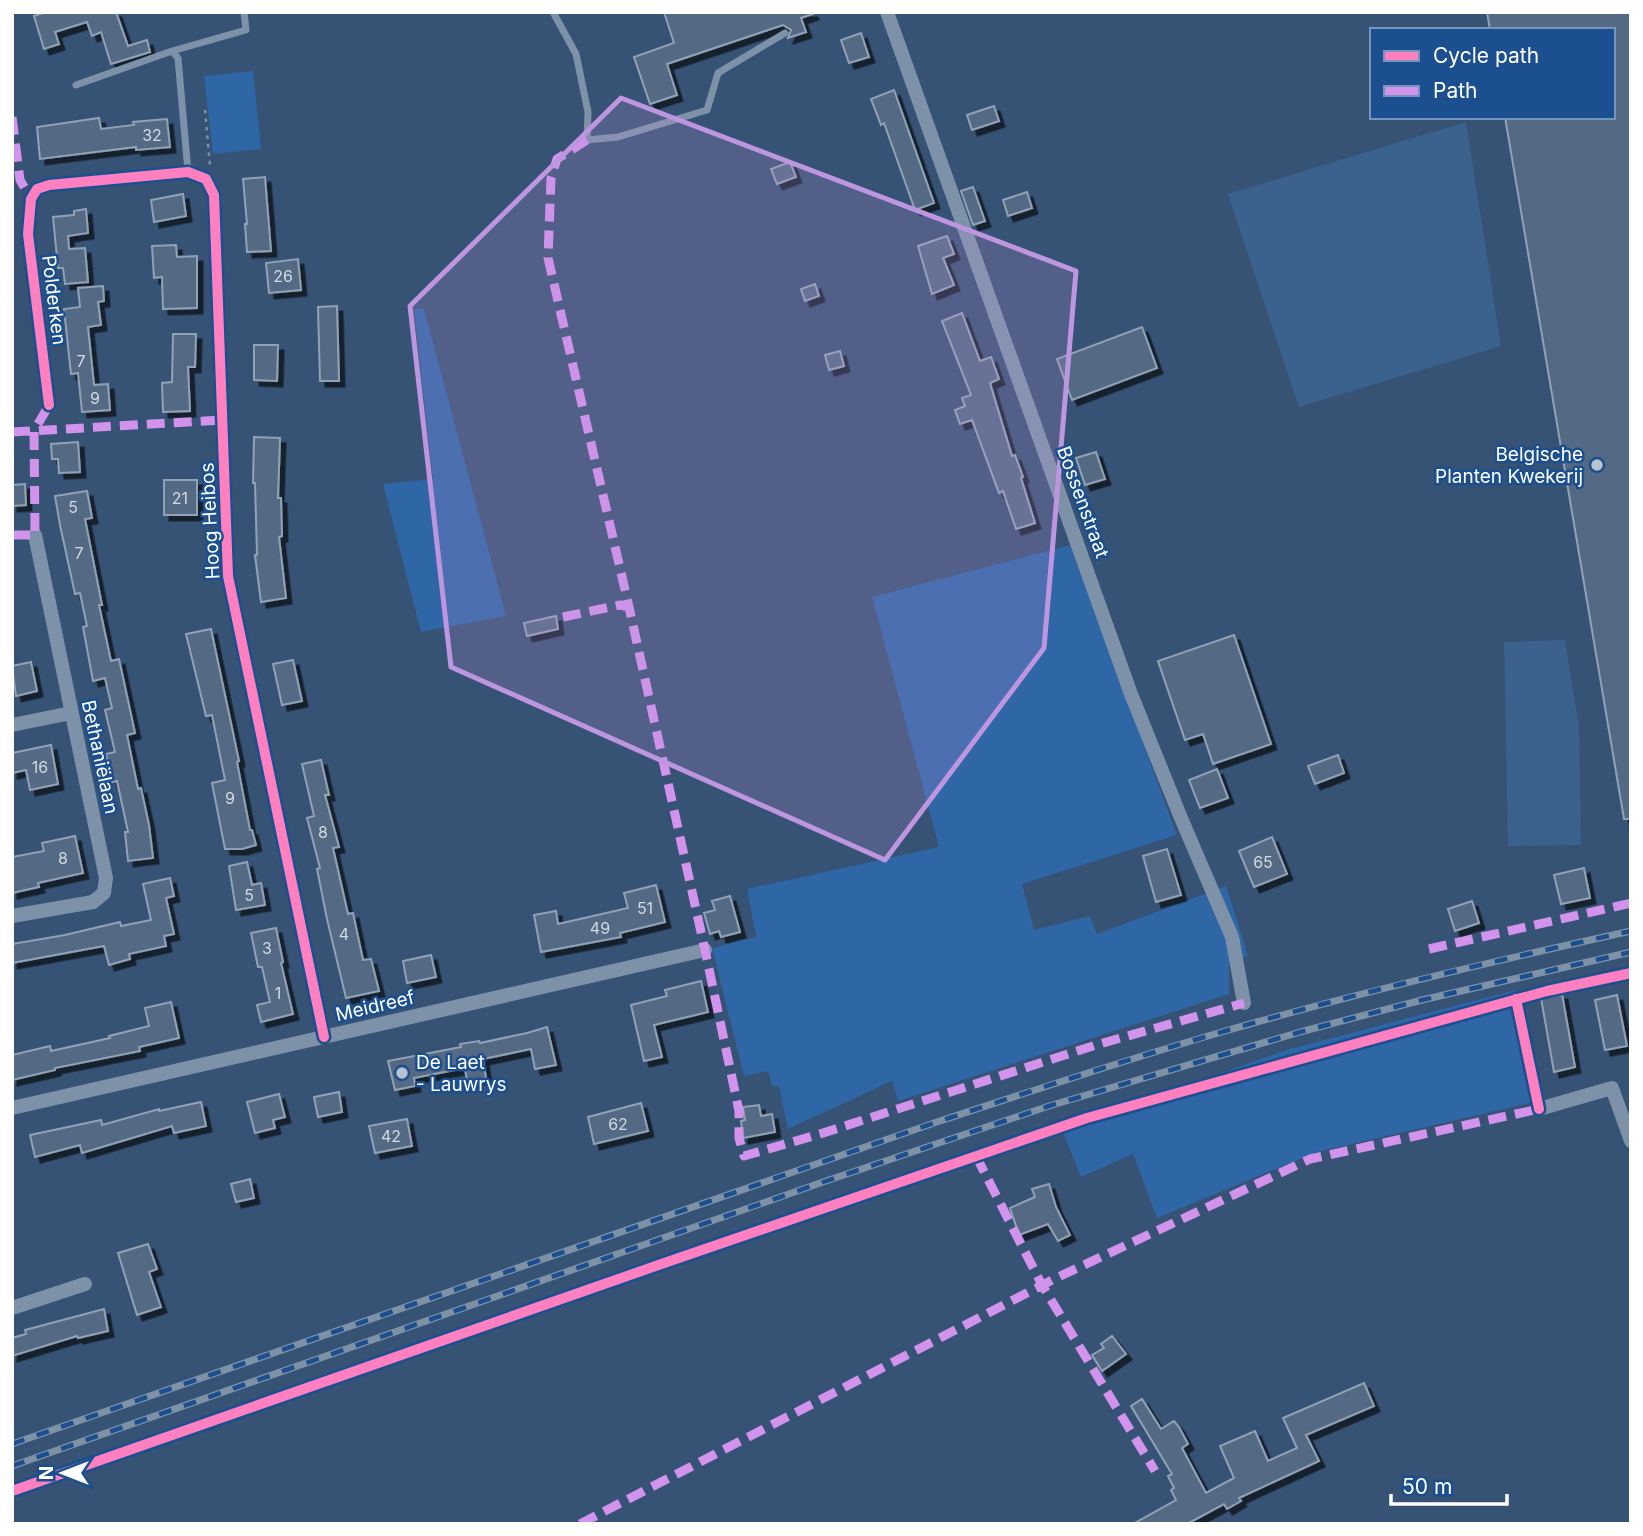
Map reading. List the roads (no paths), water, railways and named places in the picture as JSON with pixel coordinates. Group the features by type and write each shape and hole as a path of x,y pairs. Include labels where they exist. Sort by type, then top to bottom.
{"street":[{"name":"Bossenstraat","path":"887,12 1131,694 1232,937 1244,1003"},
{"name":"Hoog Heibos","path":"188,172 206,179 214,195 228,576 324,1037"},
{"name":"Polderken","path":"50,405 28,234 31,199 37,189 49,185 188,172"},
{"path":"12,236 28,234"},
{"name":"Bethaniëlaan","path":"12,916 93,902 104,893 106,878 35,535"},
{"path":"12,725 71,713"},
{"name":"Meidreef","path":"12,1108 705,950"},
{"path":"1539,1109 1612,1088 1631,1141"},
{"path":"12,1308 85,1284"}],"lane":[{"path":"76,85 172,51 246,30 244,12"},
{"path":"553,12 576,54 588,112 587,140 618,137 707,110 718,73 785,33"},
{"path":"172,51 178,58 188,172"}],"railway":[{"path":"12,1444 934,1123 1105,1067 1365,993 1631,931"},
{"path":"12,1466 823,1182 1049,1106 1300,1032 1422,1000 1631,952"}],"place":[{"name":"Belgische Planten Kwekerij","path":"1597,465"},
{"name":"De Laet - Lauwrys","path":"402,1073"}]}
